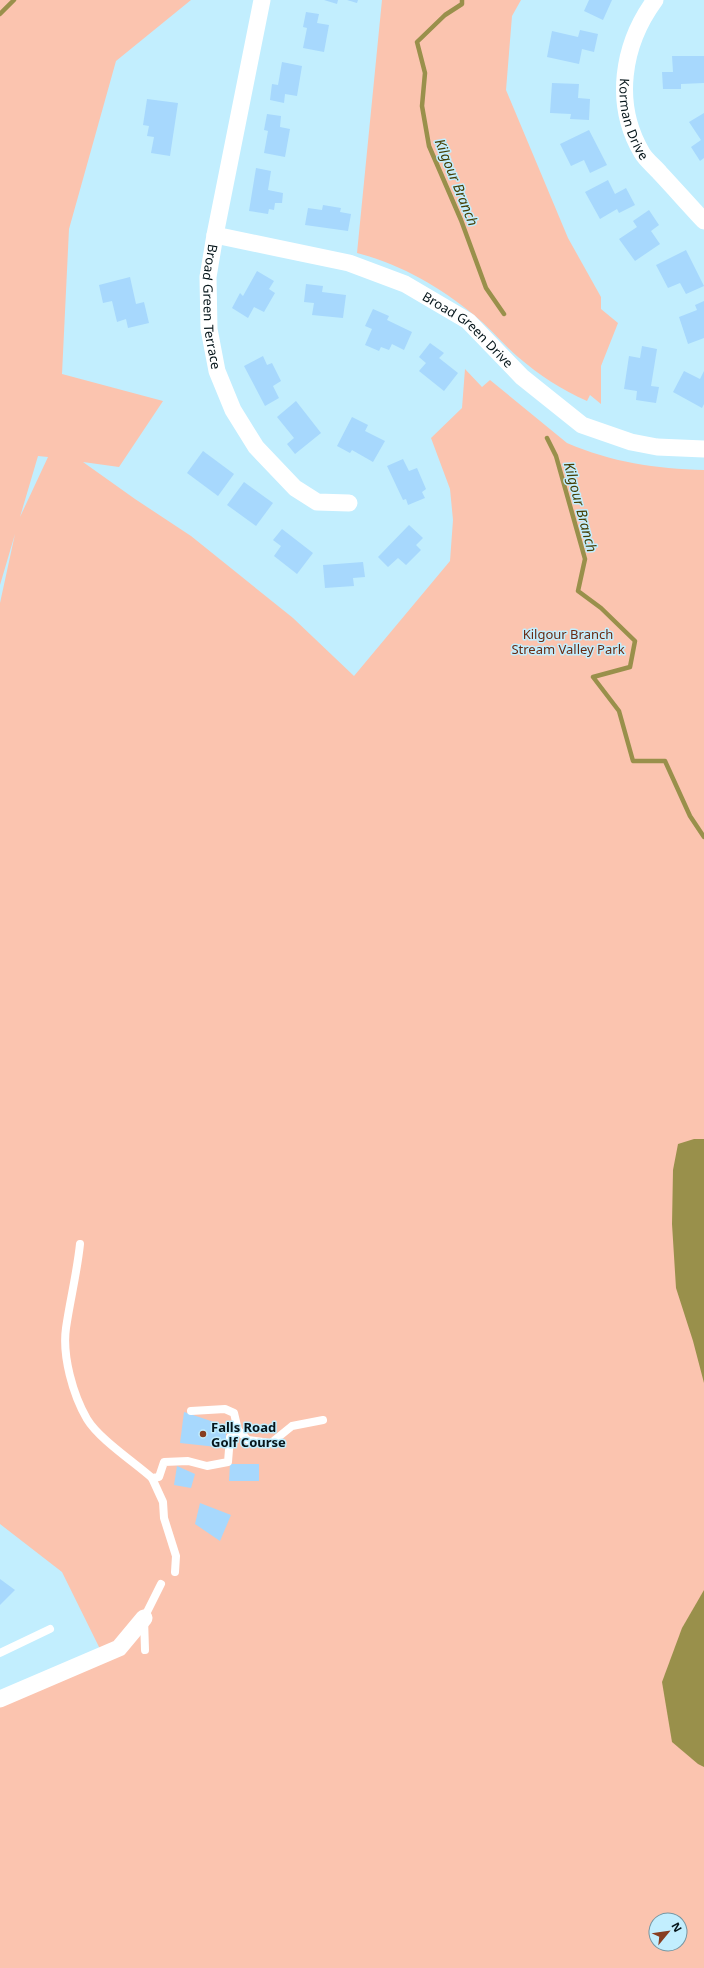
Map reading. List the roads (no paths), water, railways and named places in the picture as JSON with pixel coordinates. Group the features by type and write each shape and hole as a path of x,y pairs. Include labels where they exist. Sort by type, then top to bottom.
{"street":[{"name":"Broad Green Terrace","path":"262,0 208,277 209,330 217,371 233,410 256,447 295,488 317,502 348,503"},
{"name":"Korman Drive","path":"655,0 632,42 625,69 624,96 628,120 642,154 704,221"},
{"name":"Broad Green Drive","path":"215,235 349,264 404,284 468,321 522,377 582,425 631,442 657,447 704,448"},
{"path":"0,1700 119,1648 144,1618"}],"lane":[{"path":"80,1244 66,1330 66,1359 72,1384 87,1419 102,1436 152,1478 162,1502 164,1518 176,1556 175,1572"},
{"path":"191,1411 225,1409 234,1413 238,1430 248,1440 271,1443 292,1426 323,1420"},
{"path":"152,1478 159,1477 164,1462 188,1461 207,1466 228,1462 230,1437 238,1430"},
{"path":"146,1650 144,1618 161,1584"},
{"path":"0,1653 50,1629"}],"waterway":[{"path":"0,14 14,0"},
{"name":"Kilgour Branch","path":"462,0 462,4 445,15 417,42 425,73 422,106 429,146 461,220 486,288 504,314"},
{"name":"Kilgour Branch","path":"547,438 556,456 585,559 578,591 601,608 635,641 630,667 593,677 619,711 633,761 665,761 690,816 704,837"}],"place":[{"name":"Falls Road Golf Course","path":"203,1434"}],"park label":[{"name":"Kilgour Branch Stream Valley Park","path":"568,642"}]}
